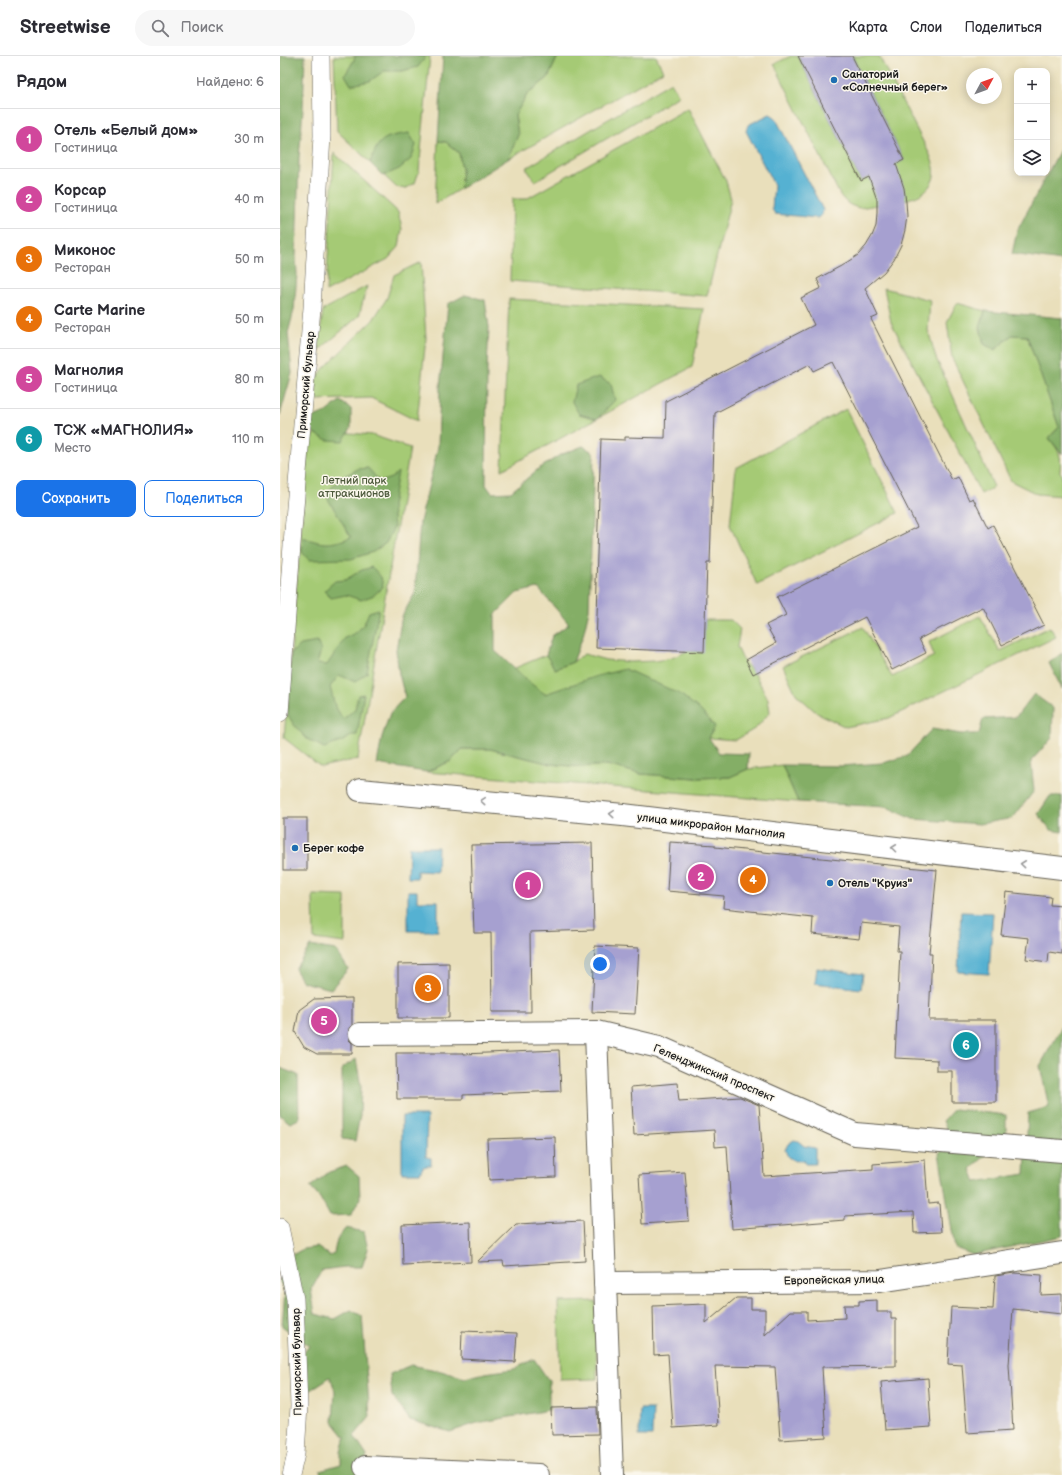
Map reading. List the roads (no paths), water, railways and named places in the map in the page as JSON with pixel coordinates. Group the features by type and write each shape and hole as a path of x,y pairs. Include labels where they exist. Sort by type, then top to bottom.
{"street":[{"name":"Приморский бульвар","path":"280,713 312,308 322,136 321,56"},
{"name":"улица микрорайон Магнолия","path":"360,790 623,815 1062,868"},
{"name":"Геленджикский проспект","path":"360,1034 596,1032 659,1047 855,1134 1062,1151"},
{"path":"596,1032 612,1475"},
{"name":"Приморский бульвар","path":"280,1226 295,1299 300,1406 296,1454 291,1475"},
{"name":"Европейская улица","path":"605,1283 880,1281 1062,1252"},
{"path":"364,1467 538,1475"}],"water":[{"path":"770,114 775,117 823,210 822,215 817,218 775,214 772,209 774,185 746,131 748,125"},
{"path":"409,847 438,847 437,872 417,871 417,878 408,878"},
{"path":"408,891 417,891 417,901 438,901 438,931 408,931"},
{"path":"961,912 993,913 989,974 958,972"},
{"path":"817,968 863,974 861,989 815,983"},
{"path":"402,1116 427,1116 426,1157 431,1158 431,1165 423,1167 420,1173 402,1173"},
{"path":"794,1140 798,1141 804,1146 815,1148 815,1164 805,1164 805,1160 795,1161 788,1157 785,1150 788,1144"},
{"path":"640,1409 653,1409 652,1436 639,1436"}],"place":[{"name":"Санаторий «Солнечный берег»","path":"834,80"},
{"name":"Берег кофе","path":"295,848"},
{"name":"Корсар","path":"701,877"},
{"name":"Carte Marine","path":"753,880"},
{"name":"Отель \"Круиз\"","path":"830,883"},
{"name":"Отель «Белый дом»","path":"528,885"},
{"name":"Миконос","path":"428,988"},
{"name":"Магнолия","path":"324,1021"},
{"name":"ТСЖ «МАГНОЛИЯ»","path":"966,1045"}],"park label":[{"name":"Летний парк аттракционов","path":"354,486"}]}
